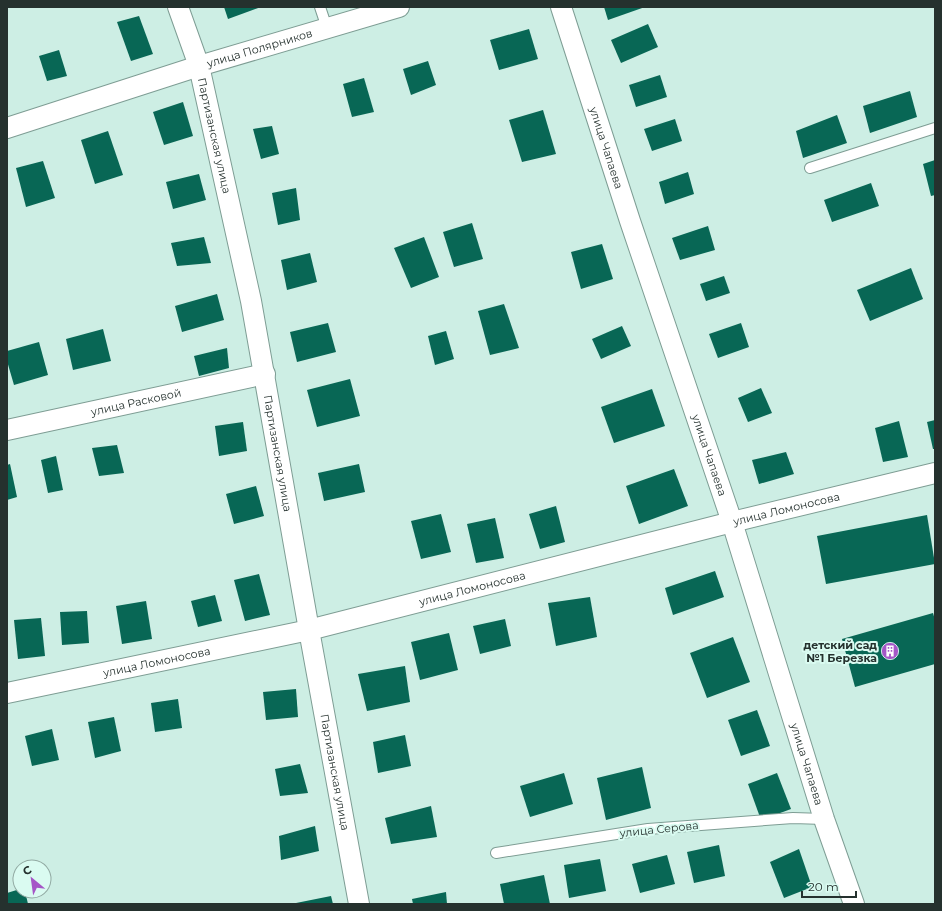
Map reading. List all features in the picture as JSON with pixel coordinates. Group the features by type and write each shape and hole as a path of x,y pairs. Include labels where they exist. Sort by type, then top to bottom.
{"street":[{"name":"Партизанская улица","path":"178,7 199,66 251,301 359,904"},
{"name":"улица Полярников","path":"7,128 199,66 398,7"},
{"name":"улица Чапаева","path":"561,7 633,228 732,522 824,819 854,904"},
{"name":"улица Расковой","path":"7,430 265,374"},
{"name":"улица Ломоносова","path":"7,693 309,630 732,522 935,473"}],"lane":[{"path":"320,7 327,28"},
{"path":"810,168 935,128"},
{"name":"улица Серова","path":"496,854 648,829 793,818 824,819"}],"building":[{"path":"224,7 261,7 228,19"},
{"path":"604,7 645,7 608,20"},
{"path":"139,16 153,54 131,61 117,22"},
{"path":"648,24 658,47 621,63 611,40"},
{"path":"529,29 538,59 499,70 490,40"},
{"path":"59,50 67,76 47,81 39,56"},
{"path":"428,61 436,85 411,95 403,69"},
{"path":"660,75 667,97 636,107 629,85"},
{"path":"364,78 374,112 352,117 343,84"},
{"path":"910,91 917,117 870,133 863,106"},
{"path":"183,102 193,136 164,145 153,112"},
{"path":"543,110 556,154 522,162 509,120"},
{"path":"837,115 847,143 803,158 796,131"},
{"path":"675,119 682,141 652,151 644,129"},
{"path":"272,126 279,154 261,159 253,129"},
{"path":"108,131 123,175 95,184 81,140"},
{"path":"935,160 935,195 931,196 923,164"},
{"path":"43,161 55,198 26,207 16,168"},
{"path":"688,172 694,194 665,204 659,182"},
{"path":"199,174 206,200 173,209 166,182"},
{"path":"871,183 879,206 832,222 824,200"},
{"path":"296,188 300,220 278,225 272,193"},
{"path":"472,223 483,259 454,267 443,232"},
{"path":"708,226 715,250 680,260 672,238"},
{"path":"204,237 211,263 177,266 171,243"},
{"path":"424,237 439,277 411,288 394,248"},
{"path":"602,244 613,279 581,289 571,252"},
{"path":"310,253 317,282 287,290 281,260"},
{"path":"911,268 923,299 870,321 857,290"},
{"path":"724,276 730,293 706,301 700,284"},
{"path":"217,294 224,320 182,332 175,306"},
{"path":"504,304 519,348 490,355 478,311"},
{"path":"328,323 336,352 297,362 290,332"},
{"path":"741,323 749,347 718,358 709,334"},
{"path":"622,326 631,346 601,359 592,339"},
{"path":"103,329 111,361 73,370 66,339"},
{"path":"446,331 454,359 435,365 428,336"},
{"path":"39,342 48,375 14,385 7,361 7,351"},
{"path":"227,348 229,368 199,376 194,356"},
{"path":"350,379 360,416 317,427 307,390"},
{"path":"761,388 772,413 748,422 738,398"},
{"path":"652,389 665,426 614,443 601,407"},
{"path":"935,420 935,449 933,449 927,422"},
{"path":"899,421 908,457 883,462 875,428"},
{"path":"243,422 247,451 219,456 215,426"},
{"path":"117,445 124,473 99,476 92,448"},
{"path":"786,452 794,474 759,484 752,460"},
{"path":"56,456 63,490 48,493 41,460"},
{"path":"10,464 17,497 7,500 7,465"},
{"path":"359,464 365,492 324,501 318,473"},
{"path":"674,469 688,506 639,524 626,486"},
{"path":"256,486 264,516 234,524 226,494"},
{"path":"556,506 565,542 540,549 529,514"},
{"path":"441,514 451,552 421,559 411,521"},
{"path":"927,515 935,564 826,584 817,536"},
{"path":"495,518 504,558 476,563 467,524"},
{"path":"715,571 724,597 673,615 665,588"},
{"path":"259,574 270,615 245,621 234,580"},
{"path":"215,595 222,621 198,627 191,601"},
{"path":"590,597 597,637 556,646 548,603"},
{"path":"146,601 152,639 122,644 116,606"},
{"path":"87,611 89,643 62,645 60,612"},
{"name":"детский сад №1 Березка","path":"933,613 935,620 935,664 855,687 842,639"},
{"path":"41,618 45,656 18,659 14,620"},
{"path":"505,619 511,646 480,654 473,626"},
{"path":"449,633 458,670 420,680 411,642"},
{"path":"733,637 750,682 707,698 690,653"},
{"path":"405,666 410,702 367,711 358,674"},
{"path":"296,689 298,717 266,720 263,692"},
{"path":"178,699 182,728 155,732 151,703"},
{"path":"757,710 770,746 741,756 728,720"},
{"path":"114,717 121,751 95,758 88,722"},
{"path":"52,729 59,760 32,766 25,736"},
{"path":"405,735 411,766 378,773 373,742"},
{"path":"300,764 308,793 280,796 275,769"},
{"path":"642,767 651,808 606,820 597,778"},
{"path":"564,773 573,804 530,817 520,786"},
{"path":"777,773 791,809 761,820 748,784"},
{"path":"431,806 437,837 391,844 385,818"},
{"path":"315,826 319,851 281,860 279,836"},
{"path":"719,845 725,876 694,883 687,852"},
{"path":"799,849 812,887 784,898 770,862"},
{"path":"667,855 675,884 640,893 632,864"},
{"path":"600,859 606,891 569,898 564,865"},
{"path":"544,875 550,904 504,904 500,884"},
{"path":"12,891 12,899 27,899 28,904 7,904 7,893"},
{"path":"446,892 447,904 413,904 412,899"},
{"path":"331,896 333,904 296,903"}],"place":[{"name":"детский сад №1 Березка","path":"890,651"}]}
